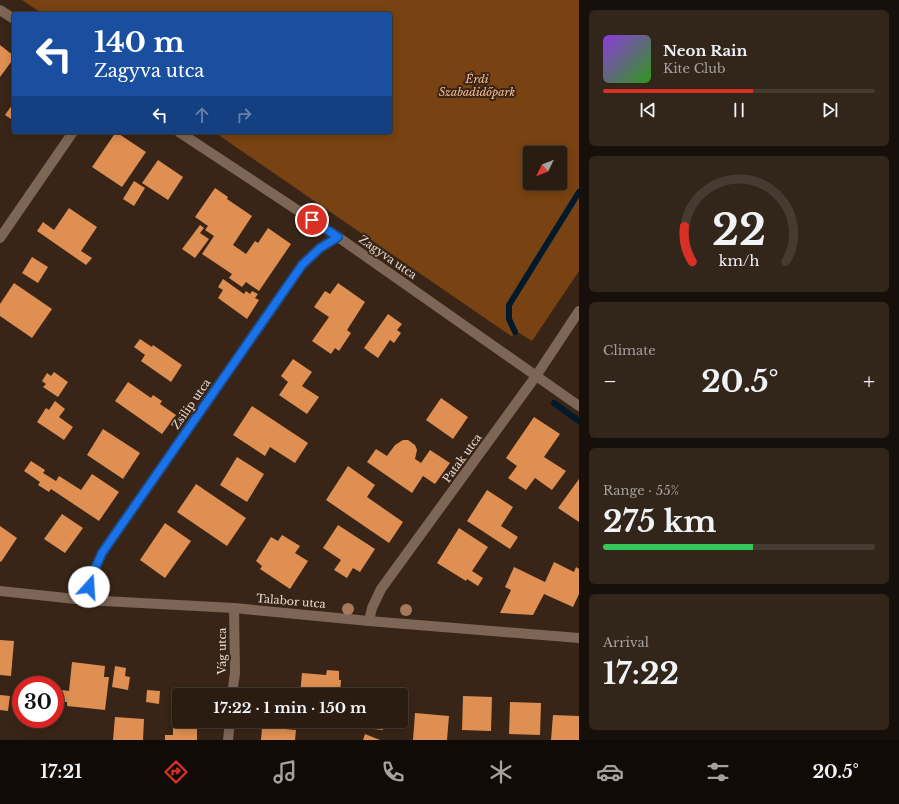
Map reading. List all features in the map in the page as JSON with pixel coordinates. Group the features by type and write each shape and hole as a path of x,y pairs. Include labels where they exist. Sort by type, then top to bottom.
{"street":[{"path":"0,10 12,18"},
{"path":"0,238 72,134"},
{"name":"Zagyva utca","path":"182,134 338,237 579,406"},
{"name":"Zsilip utca","path":"85,600 93,573 102,553 302,265 320,248 338,237"},
{"name":"Patak utca","path":"369,621 372,608 381,589 536,376 579,311"},
{"name":"Talabor utca","path":"0,591 85,600 234,608 369,621 579,638"},
{"name":"Vág utca","path":"233,688 235,673 234,608"},
{"path":"228,740 229,728"}],"green space":[{"name":"Érdi Szabadidőpark","path":"22,0 579,0 579,271 532,341 519,333 511,336 217,134 392,134 392,12 40,12"}],"building":[{"path":"0,45 12,54 12,61 0,77"},
{"path":"12,105 12,120 5,115"},
{"path":"115,134 119,134 146,152 122,187 92,167"},
{"path":"158,160 183,177 168,200 142,183"},
{"path":"134,181 145,188 134,206 123,199"},
{"path":"215,188 228,197 227,199 252,216 233,245 246,254 255,241 258,243 268,228 291,244 259,291 246,282 242,287 229,278 232,274 202,254 214,236 205,230 208,226 195,217"},
{"path":"69,208 97,227 81,251 92,258 86,265 37,231 43,222 54,230"},
{"path":"200,225 204,228 200,233 209,239 195,258 182,249"},
{"path":"32,257 48,267 38,283 22,273"},
{"path":"223,279 244,294 246,291 250,294 252,291 258,294 255,298 259,300 247,319 218,298 223,290 218,287"},
{"path":"14,283 52,309 32,338 0,316 0,304"},
{"path":"338,283 365,302 347,330 351,333 339,351 335,348 331,354 312,341 329,317 314,307 325,291 330,294"},
{"path":"388,314 402,324 397,330 401,333 394,343 390,340 378,358 364,348"},
{"path":"140,339 152,347 153,345 182,365 171,382 141,361 145,355 134,347"},
{"path":"293,359 312,372 302,386 319,397 307,414 279,395 288,382 281,376"},
{"path":"54,372 68,382 58,397 43,387 46,384 42,381 47,373 51,376"},
{"path":"128,382 151,398 153,395 162,401 160,404 176,415 162,434 115,401"},
{"path":"441,398 468,417 453,439 426,420"},
{"path":"55,401 65,409 59,417 73,427 64,440 37,422 46,408 49,410"},
{"path":"252,406 308,443 295,463 270,447 265,456 233,435"},
{"path":"534,417 560,434 544,457 566,471 552,490 535,478 526,490 508,478 517,466 506,458"},
{"path":"103,429 140,453 123,479 87,455"},
{"path":"403,440 408,440 415,445 417,450 415,459 421,463 430,450 450,463 435,484 423,476 412,493 367,462 376,449 387,456 395,445"},
{"path":"237,457 264,474 247,502 220,485"},
{"path":"31,461 45,470 43,473 56,481 59,476 81,490 92,474 119,492 99,521 51,489 49,492 38,485 40,482 24,471"},
{"path":"348,466 375,485 367,497 403,522 389,543 326,500"},
{"path":"579,479 579,522 558,508"},
{"path":"196,484 246,518 227,546 177,512"},
{"path":"487,490 513,507 501,526 518,537 510,549 467,521"},
{"path":"62,514 83,528 65,553 44,539"},
{"path":"165,523 191,541 165,578 140,560"},
{"path":"338,525 375,549 360,572 353,568 347,578 334,570 341,560 323,548"},
{"path":"0,526 17,538 1,562 0,561"},
{"path":"459,528 488,547 472,571 483,578 478,586 467,579 466,581 437,563"},
{"path":"282,535 300,546 295,553 308,561 290,589 260,569 262,566 256,561 271,537 278,541"},
{"path":"554,562 574,572 576,567 579,569 579,594 573,607 544,594 533,615 500,613 511,590 505,587 514,567 545,582"},
{"path":"0,640 14,641 11,676 0,675"},
{"path":"72,662 105,666 104,677 109,677 105,710 67,706 67,702 64,702 64,690 69,691"},
{"path":"115,666 126,668 125,676 130,677 128,690 112,687"},
{"path":"327,670 339,671 339,680 341,680 340,688 301,688 302,673 326,675"},
{"path":"147,690 160,691 159,704 146,702"},
{"path":"0,695 10,696 8,711 0,710"},
{"path":"463,696 492,697 491,731 462,730"},
{"path":"510,702 541,703 540,735 509,734"},
{"path":"415,713 449,716 447,740 413,740"},
{"path":"553,715 579,716 579,740 551,740"},
{"path":"115,717 144,719 143,740 113,740"},
{"path":"173,728 197,728 197,740 165,740 165,735 173,735"},
{"path":"262,728 296,730 295,740 261,740"},
{"path":"363,728 383,728 383,730"},
{"path":"365,734 380,740 363,740"}],"waterway":[{"path":"515,332 509,319 509,305 579,192"},
{"path":"554,403 579,421"}],"route":[{"path":"89,587 93,573 102,553 302,265 320,248 338,237 312,220"}]}
